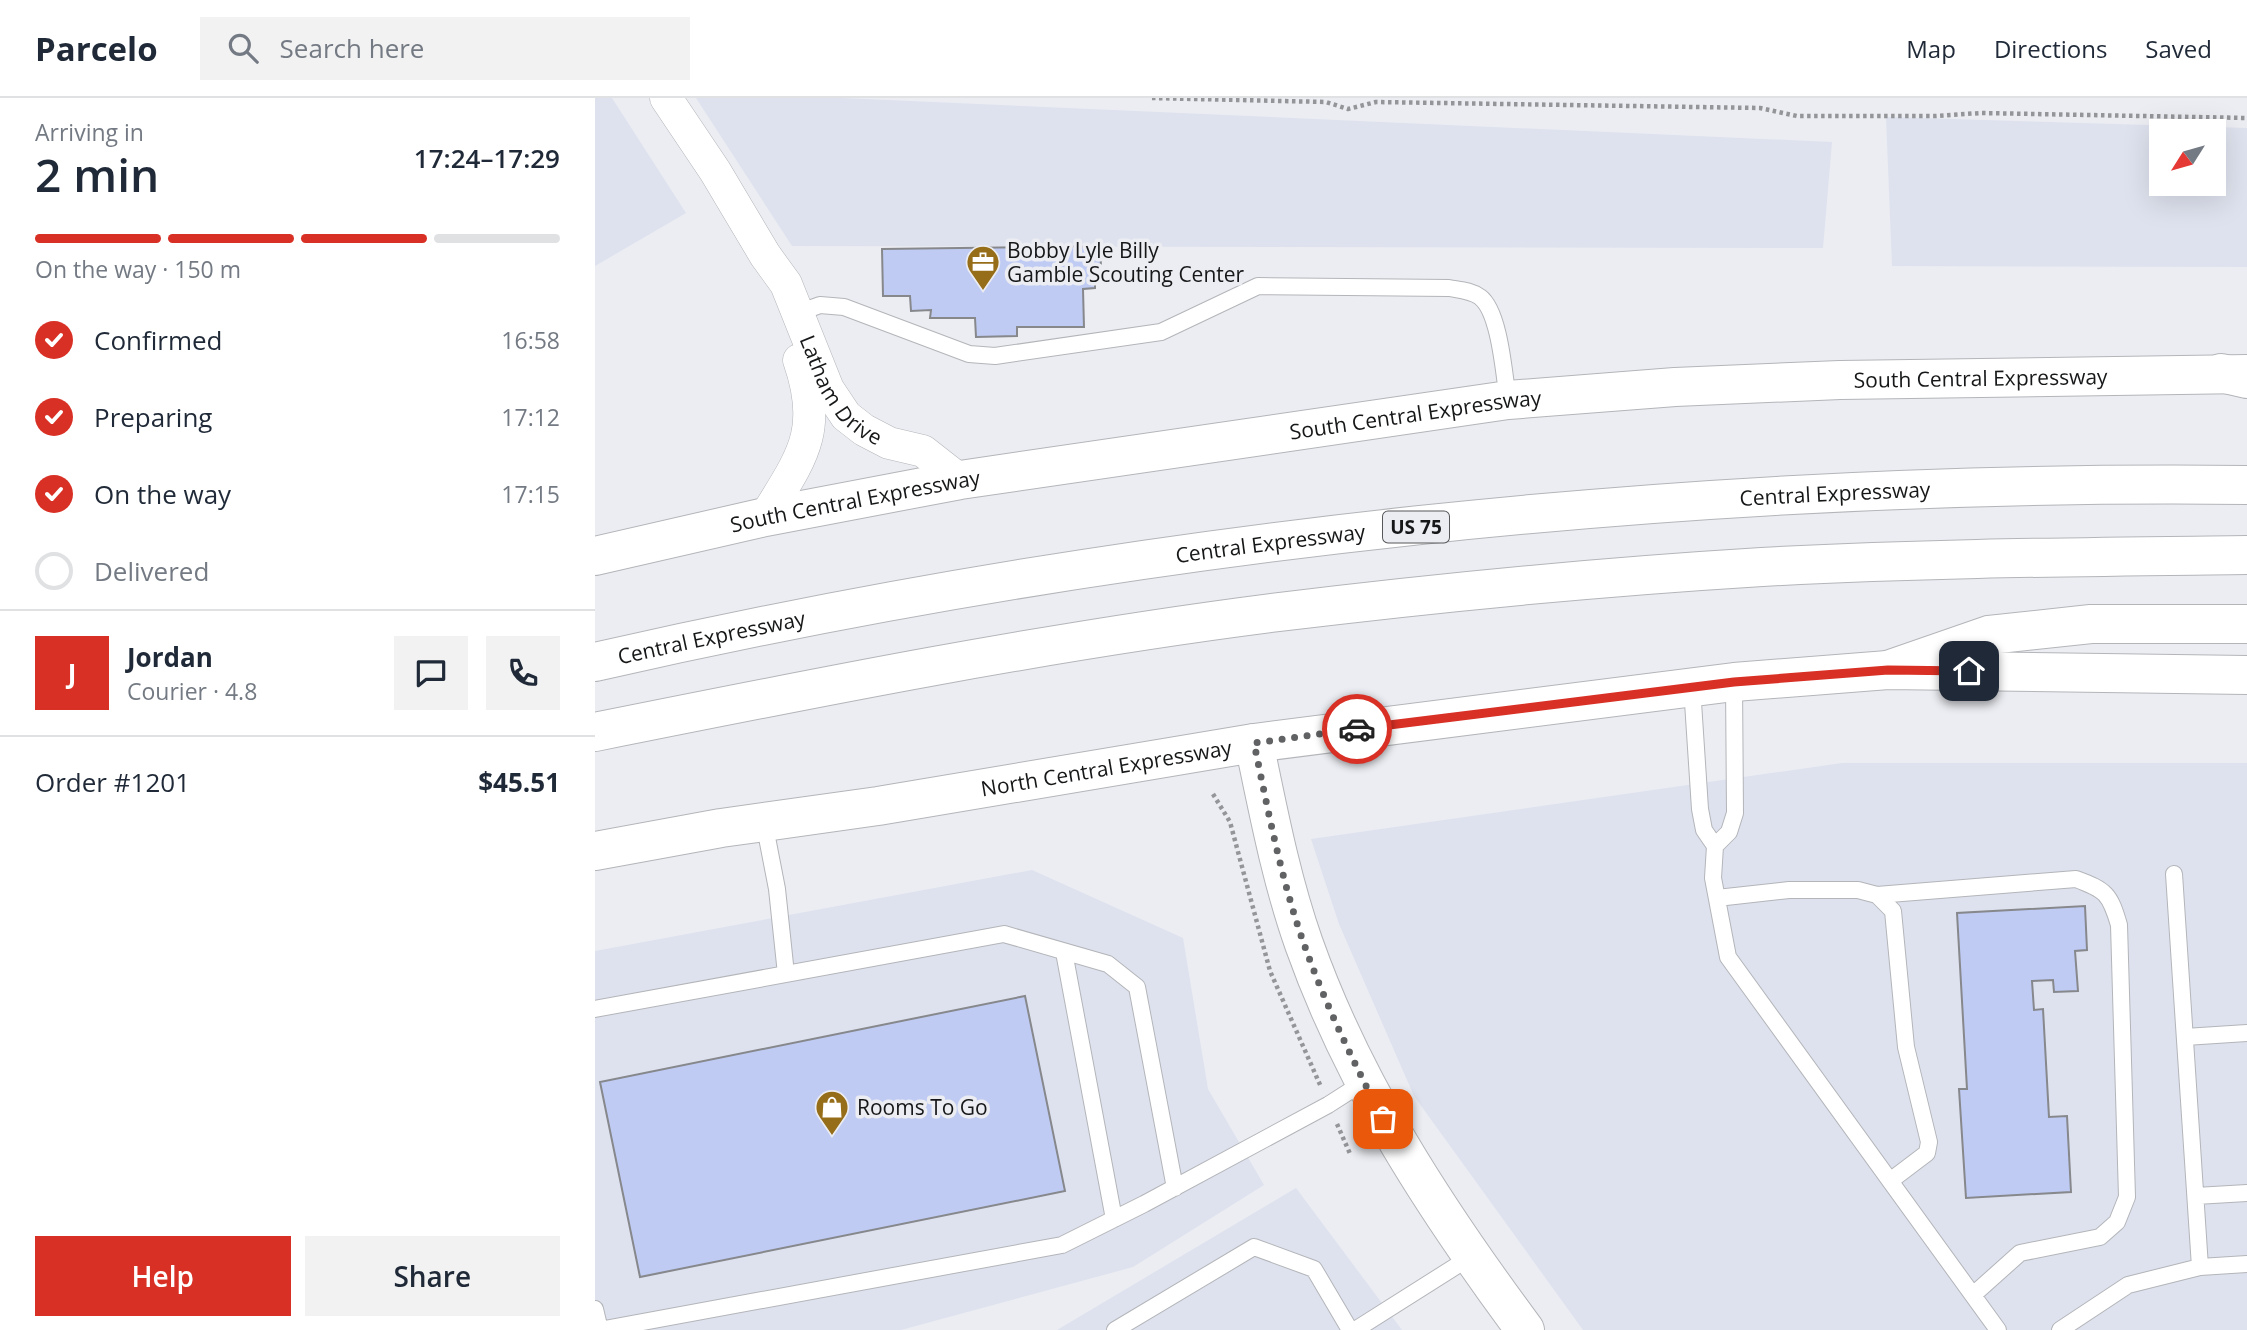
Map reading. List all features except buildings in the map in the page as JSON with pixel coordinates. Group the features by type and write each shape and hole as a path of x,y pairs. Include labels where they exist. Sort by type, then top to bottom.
{"main road":[{"name":"South Central Expressway","path":"595,556 765,517 960,480 1508,400 1675,387 1840,380 2238,375"},
{"name":"Central Expressway","path":"595,662 808,618 1010,582 1215,551 1419,526 1829,494 2034,486 2247,485"},
{"path":"595,732 1022,650 1270,613 1547,584 1762,567 1935,560 2247,555"},
{"path":"1888,670 1989,635 2091,624 2247,624"},
{"name":"North Central Expressway","path":"595,850 1254,743 1734,682 1888,670 2247,675"},
{"path":"1254,743 1272,828 1303,942 1364,1082 1409,1163 1525,1330"}],"street":[{"name":"Latham Drive","path":"666,98 786,284 828,389 846,416 863,430 889,443 923,451 960,480"},
{"name":"Latham Drive","path":"765,255 801,366 809,397 811,419 806,444 796,466 765,517"}],"lane":[{"path":"798,313 820,305 844,307 969,354 995,356 1161,332 1258,286 1449,288 1470,292 1482,299 1492,311 1508,400"},
{"path":"1715,846 1729,832 1735,813 1734,682"},
{"path":"1692,687 1700,810 1704,830 1715,846 1713,878 1728,957 1998,1330"},
{"path":"764,822 777,889 786,974"},
{"path":"2174,874 2200,1267"},
{"path":"1717,898 1789,890 1858,890 1877,895 2076,879 2101,888 2112,901 2119,925 2127,1197 2117,1222 2100,1237 2020,1253 1973,1295"},
{"path":"1877,895 1893,911 1906,1047 1929,1142 1927,1153 1890,1181"},
{"path":"595,1009 1004,934 1108,964 1137,987 1175,1188"},
{"path":"1064,952 1114,1219"},
{"path":"2185,1037 2247,1033"},
{"path":"595,1309 600,1330 1062,1245 1175,1188 1328,1105 1364,1082"},
{"path":"2196,1196 2247,1193"},
{"path":"1115,1330 1254,1247 1314,1269 1353,1330 1472,1256"},
{"path":"2060,1330 2128,1285 2200,1267 2247,1264"}],"path":[{"path":"1152,98 1326,102 1348,108 1376,102 1760,108 1797,116 1935,116 1981,113 2247,118"}],"shaded area":[{"path":"595,98 612,98 686,213 595,266"},
{"path":"696,98 842,98 1832,142 1823,248 792,246"},
{"path":"1886,117 2149,125 2149,196 2226,196 2226,127 2247,128 2247,267 1892,266"},
{"path":"1842,763 2247,763 2247,1330 1583,1330 1414,1096 1339,924 1311,839"},
{"path":"1032,870 1183,938 1208,1089 1264,1185 1133,1267 901,1330 595,1330 595,951"},
{"path":"1296,1188 1402,1330 1057,1330"}],"way so far":[{"path":"1357,729 1254,743 1272,828 1303,942 1347,1045 1383,1119"}],"place":[{"name":"Bobby Lyle Billy Gamble Scouting Center","path":"983,292"},
{"name":"Rooms To Go","path":"832,1137"}],"route":[{"path":"1357,729 1734,682 1888,670 1969,671"}]}
